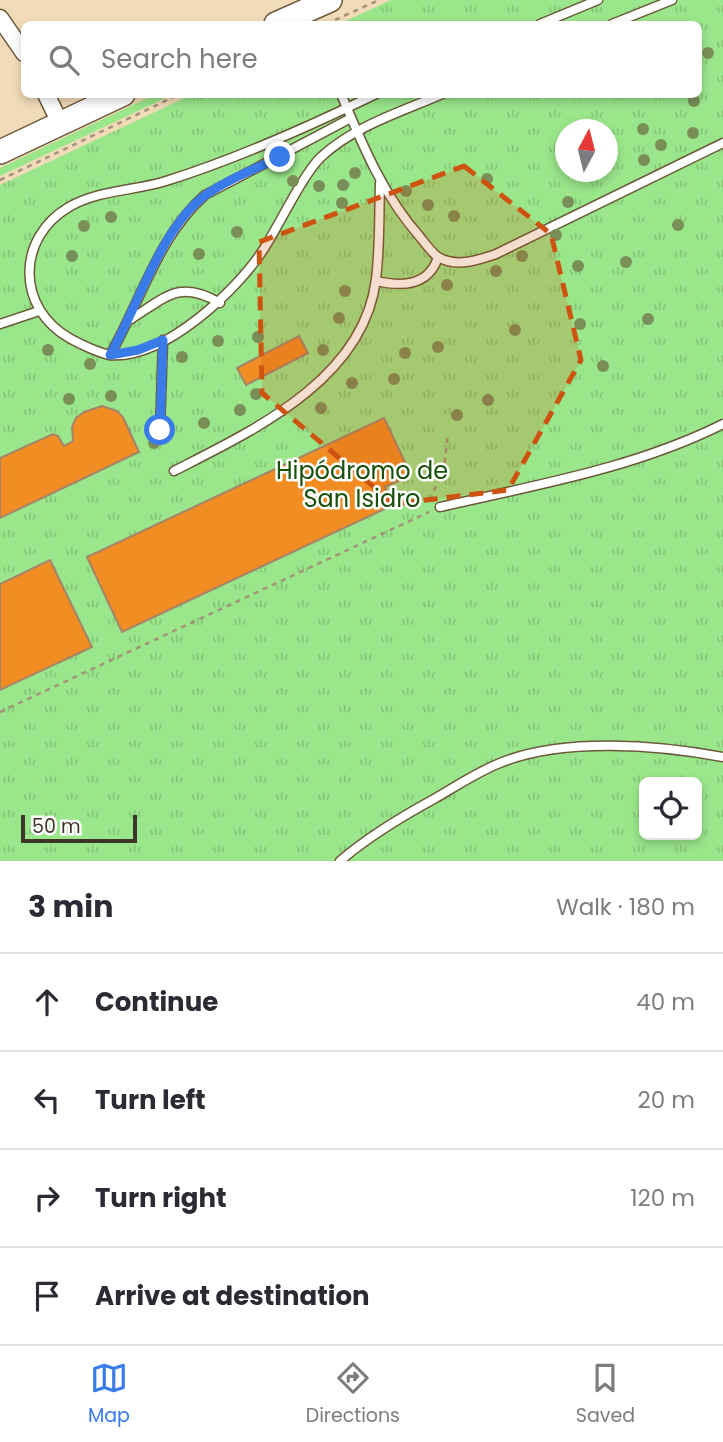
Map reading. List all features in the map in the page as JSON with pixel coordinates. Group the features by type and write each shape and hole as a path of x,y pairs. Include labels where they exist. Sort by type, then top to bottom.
{"main road":[{"path":"282,21 330,0"},
{"path":"0,152 115,98"}],"street":[{"path":"0,18 21,49"},
{"path":"48,98 60,124"}],"lane":[{"path":"547,21 598,0"},
{"path":"620,21 672,0"},
{"path":"343,98 380,183 403,218 438,257 471,263 496,254 723,143"},
{"path":"368,98 202,169 164,182 87,197 66,208 34,243 28,266 38,311 69,338 110,355 138,350 163,340 220,303 263,251 320,159 357,131 433,98"},
{"path":"110,355 131,319 172,229 185,212 205,195 351,118"},
{"path":"174,471 271,421 315,385 342,356 356,335 376,281 380,183"},
{"path":"376,281 404,285 427,278 435,269 438,257"},
{"path":"131,319 175,291 201,291 220,303"},
{"path":"0,324 38,311"},
{"path":"160,430 163,340"},
{"path":"440,507 592,472 653,454 723,424"},
{"path":"340,861 395,820 500,762 527,755 584,747 690,751 723,757"}],"path":[{"path":"333,21 379,0"},
{"path":"0,180 172,98"},
{"path":"0,712 434,510 430,499 444,467 448,434"}],"highlighted area":[{"path":"464,166 551,234 581,360 508,490 394,504 262,393 259,242"}],"green space":[{"name":"Hipódromo de San Isidro","path":"391,0 723,0 723,861 0,861 0,185 185,98 702,98 702,21 346,21"},
{"path":"148,98 166,98 0,176 0,168"}],"building":[{"path":"299,336 308,353 246,385 237,368"},
{"path":"102,406 117,411 123,417 139,452 0,518 0,458 53,434 58,436 64,446 73,441 72,427 76,418"},
{"path":"384,418 411,475 385,487 393,505 122,632 87,557"},
{"path":"50,560 92,647 0,690 0,584"}],"route":[{"path":"160,430 163,340 138,350 110,355 131,319 172,229 185,212 205,195 280,157"}]}
